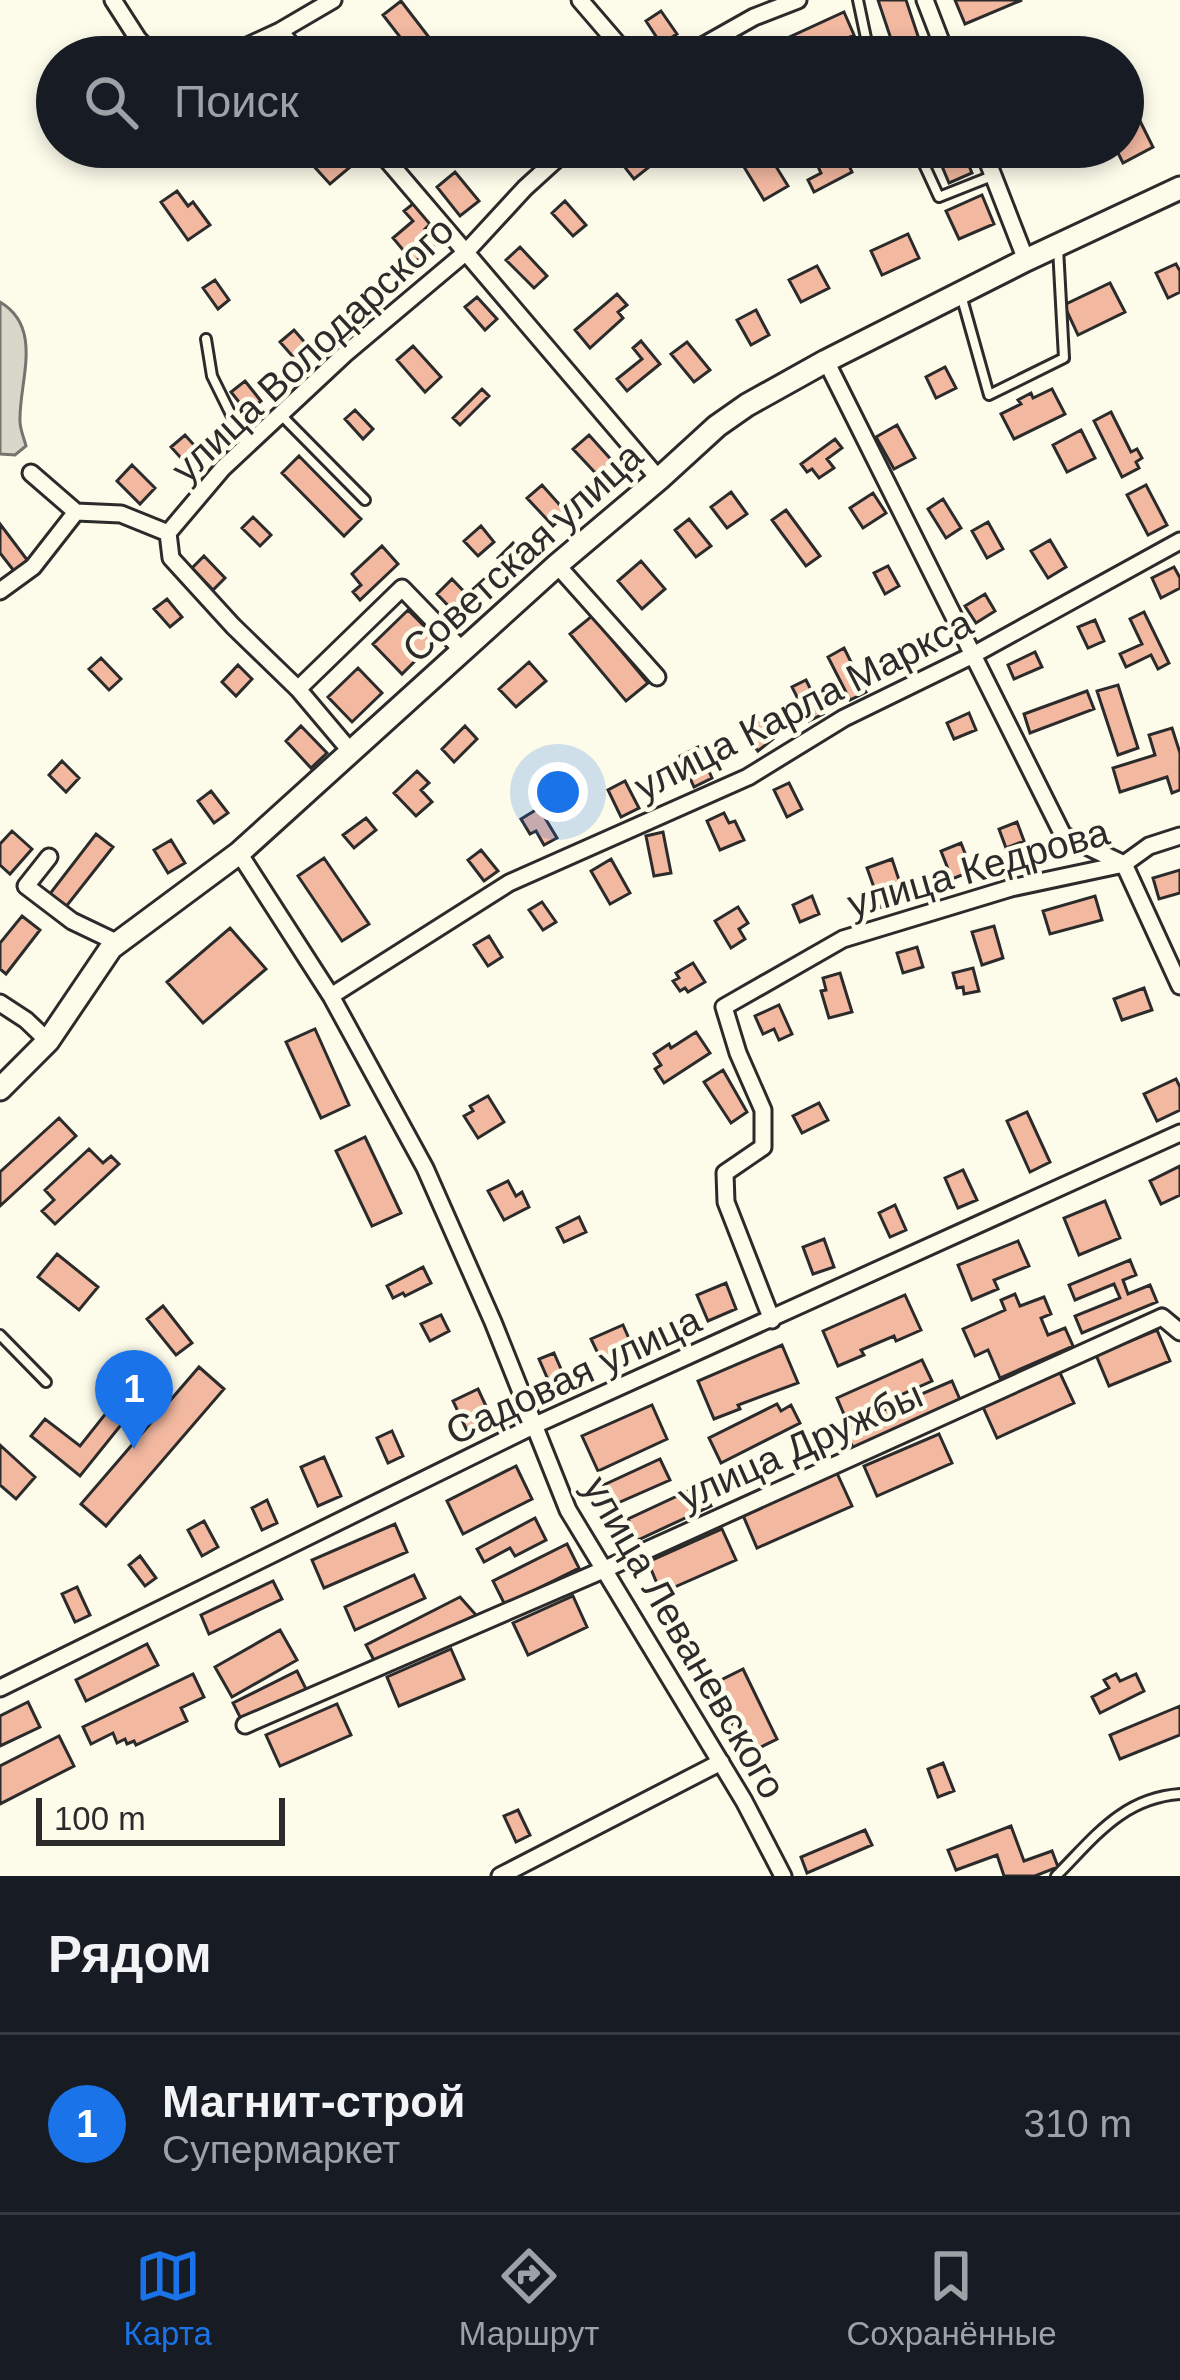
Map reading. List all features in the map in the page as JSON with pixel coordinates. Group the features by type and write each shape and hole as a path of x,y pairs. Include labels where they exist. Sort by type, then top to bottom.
{"street":[{"path":"113,0 137,36"},
{"path":"269,36 333,0"},
{"path":"580,0 611,36"},
{"path":"720,36 798,0"},
{"path":"925,0 939,36"},
{"path":"280,31 284,36"},
{"path":"394,168 659,479"},
{"name":"улица Володарского","path":"76,512 122,514 168,533 223,468 465,253 547,168"},
{"path":"990,168 1026,260"},
{"name":"Советская улица","path":"0,1089 48,1041 111,949 239,854 717,426 826,361 1180,188"},
{"path":"826,361 1063,836 1124,864 1180,986"},
{"path":"0,591 33,567 76,512 31,473"},
{"path":"168,533 171,558 298,689 352,753"},
{"name":"улица Карла Маркса","path":"331,996 509,883 748,778 844,718 973,655 1180,541"},
{"path":"557,565 656,677"},
{"path":"298,689 402,588 462,650"},
{"name":"улица Кедрова","path":"772,1320 726,1202 725,1173 763,1147 763,1110 724,1007 843,939 1012,888 1124,864 1149,846 1180,836"},
{"name":"улица Леваневского","path":"239,854 331,996 425,1168 568,1510 721,1762 783,1876"},
{"path":"49,856 26,886 72,921 118,943"},
{"path":"0,1003 48,1041"},
{"name":"Садовая улица","path":"0,1688 533,1426 1180,1133"},
{"name":"улица Дружбы","path":"245,1726 1162,1317 1180,1333"},
{"path":"500,1876 721,1762"}],"lane":[{"path":"858,0 865,36"},
{"path":"925,168 938,197 993,176"},
{"path":"961,293 989,394 1064,358 1058,245"},
{"path":"206,339 212,376 247,446"},
{"path":"281,415 365,500"},
{"path":"0,1335 46,1382"},
{"path":"1056,1876 1119,1813 1159,1796 1180,1794"}],"shaded area":[{"path":"0,302 13,313 25,339 20,421 26,446 15,455 0,454"}],"building":[{"path":"878,0 906,0 918,36 890,36"},
{"path":"955,0 1022,0 965,24"},
{"path":"401,1 428,36 399,36 383,15"},
{"path":"661,11 677,34 656,36 646,21"},
{"path":"844,12 854,35 852,36 792,36"},
{"path":"1144,129 1153,147 1144,152"},
{"path":"315,168 349,168 330,184"},
{"path":"625,168 648,168 634,179"},
{"path":"745,168 777,168 788,186 764,200"},
{"path":"819,168 850,168 852,172 814,192 808,180 821,173"},
{"path":"943,168 970,168 972,173 949,183"},
{"path":"455,172 479,201 460,216 437,187"},
{"path":"177,191 188,206 193,202 210,225 188,240 161,202"},
{"path":"982,195 994,224 959,239 946,211"},
{"path":"565,201 586,225 573,236 552,213"},
{"path":"414,203 431,223 425,229 437,243 414,263 393,238 413,221 404,211"},
{"path":"908,234 919,258 882,275 871,251"},
{"path":"520,247 547,276 534,288 506,260"},
{"path":"1176,264 1180,292 1168,298 1156,273"},
{"path":"817,266 829,288 801,302 789,280"},
{"path":"215,280 229,300 218,309 203,288"},
{"path":"1110,283 1125,312 1078,335 1064,305"},
{"path":"617,294 627,305 618,312 623,318 590,348 575,330"},
{"path":"477,297 497,319 485,330 465,307"},
{"path":"756,310 769,335 751,345 737,320"},
{"path":"294,330 315,354 301,366 280,342"},
{"path":"641,341 660,364 627,391 617,379 642,359 633,348"},
{"path":"687,342 710,370 694,382 671,354"},
{"path":"413,346 441,377 425,392 397,360"},
{"path":"945,367 956,388 936,398 926,377"},
{"path":"245,381 261,401 247,412 231,392"},
{"path":"482,389 489,396 460,425 453,418"},
{"path":"1052,389 1065,414 1014,439 1001,414 1031,393 1033,398"},
{"path":"355,410 373,429 363,439 345,419"},
{"path":"1111,412 1131,452 1137,449 1142,458 1136,462 1139,468 1122,477 1094,421"},
{"path":"897,425 915,458 894,469 876,437"},
{"path":"1081,430 1095,458 1067,472 1053,445"},
{"path":"185,435 203,455 189,467 171,447"},
{"path":"589,435 616,465 601,479 573,449"},
{"path":"835,439 842,448 827,459 834,468 819,478 812,469 807,472 801,464"},
{"path":"299,456 361,519 344,536 282,473"},
{"path":"132,465 155,488 140,504 117,481"},
{"path":"542,485 567,513 553,526 527,498"},
{"path":"1146,485 1167,525 1148,535 1127,495"},
{"path":"731,492 747,514 727,528 711,507"},
{"path":"873,493 886,513 863,528 850,508"},
{"path":"943,499 961,528 946,538 928,509"},
{"path":"786,510 820,556 806,566 772,520"},
{"path":"253,517 271,535 260,546 242,528"},
{"path":"689,519 711,546 696,557 675,530"},
{"path":"988,522 1003,549 987,558 972,531"},
{"path":"0,524 28,561 14,571 0,553"},
{"path":"481,526 494,542 478,556 464,541"},
{"path":"1050,540 1066,567 1048,578 1031,551"},
{"path":"513,543 527,558 511,573 498,558"},
{"path":"382,546 398,564 360,600 353,592 361,585 352,574"},
{"path":"204,556 225,578 213,590 192,568"},
{"path":"641,561 665,589 642,609 618,581"},
{"path":"888,566 899,586 885,594 874,573"},
{"path":"1174,567 1180,588 1161,598 1152,578"},
{"path":"452,579 474,602 459,617 437,594"},
{"path":"985,594 995,611 976,623 965,606"},
{"path":"167,599 182,617 170,627 154,609"},
{"path":"408,610 437,639 402,674 373,644"},
{"path":"1144,612 1169,663 1158,669 1151,655 1126,667 1120,654 1142,644 1130,619"},
{"path":"592,616 648,683 626,701 570,634"},
{"path":"1095,620 1104,641 1088,648 1078,627"},
{"path":"844,648 866,692 850,700 828,657"},
{"path":"1035,652 1042,667 1014,679 1008,665"},
{"path":"101,658 121,679 109,690 89,669"},
{"path":"529,662 546,681 516,707 499,689"},
{"path":"238,665 252,679 236,696 222,682"},
{"path":"358,668 382,693 352,722 328,697"},
{"path":"806,680 823,714 809,721 792,687"},
{"path":"1118,685 1138,748 1118,755 1097,691"},
{"path":"1087,691 1094,709 1030,733 1024,714"},
{"path":"969,713 976,730 954,739 947,723"},
{"path":"759,720 773,739 758,751 744,732"},
{"path":"301,726 327,753 311,768 286,741"},
{"path":"465,726 477,739 454,762 442,749"},
{"path":"1172,728 1180,753 1180,790 1172,793 1167,777 1120,792 1113,768 1155,755 1149,735"},
{"path":"698,747 712,778 694,787 680,756"},
{"path":"62,761 79,778 66,792 49,775"},
{"path":"417,771 429,783 421,790 432,802 416,816 394,793"},
{"path":"625,781 639,808 621,817 608,790"},
{"path":"789,783 802,809 787,817 774,790"},
{"path":"211,791 228,813 214,823 198,801"},
{"path":"539,808 557,838 544,845 521,819"},
{"path":"724,813 729,823 735,821 744,840 720,850 707,821"},
{"path":"366,818 376,830 354,848 343,835"},
{"path":"1017,822 1024,841 1006,848 999,829"},
{"path":"12,831 32,849 10,874 0,865 0,844"},
{"path":"663,832 671,873 654,876 646,836"},
{"path":"96,834 113,847 65,908 49,895"},
{"path":"171,840 185,863 168,873 154,850"},
{"path":"961,843 972,871 952,879 941,851"},
{"path":"481,850 498,871 484,881 468,860"},
{"path":"324,858 369,924 342,941 298,876"},
{"path":"611,859 630,893 610,904 591,871"},
{"path":"892,859 905,898 881,907 867,868"},
{"path":"1180,870 1180,893 1159,899 1153,878"},
{"path":"812,896 819,914 800,922 793,905"},
{"path":"1095,896 1102,920 1050,934 1043,911"},
{"path":"542,902 556,922 543,930 529,910"},
{"path":"738,907 748,923 739,929 745,939 731,948 715,921"},
{"path":"22,916 40,930 6,974 0,969 0,943"},
{"path":"994,926 1003,958 982,965 972,932"},
{"path":"230,928 266,969 203,1023 167,982"},
{"path":"489,936 502,957 488,966 474,945"},
{"path":"917,947 923,967 903,973 897,953"},
{"path":"693,963 705,982 688,992 680,991 673,981 679,978 676,973"},
{"path":"973,968 979,991 964,994 953,973"},
{"path":"840,973 852,1012 829,1018 821,991 826,990 823,978"},
{"path":"1144,988 1152,1010 1122,1020 1114,999"},
{"path":"779,1005 792,1034 779,1040 774,1029 763,1034 755,1016"},
{"path":"315,1029 349,1105 321,1118 286,1042"},
{"path":"696,1032 710,1053 664,1083 655,1069 661,1065 654,1054"},
{"path":"723,1070 747,1112 731,1123 704,1082"},
{"path":"1176,1079 1180,1110 1157,1121 1144,1094"},
{"path":"488,1096 504,1122 478,1138 464,1116 473,1111 470,1106"},
{"path":"819,1103 828,1120 802,1133 793,1116"},
{"path":"1027,1112 1050,1162 1030,1172 1007,1121"},
{"path":"59,1118 76,1136 0,1206 0,1172"},
{"path":"365,1137 401,1213 372,1226 336,1151"},
{"path":"89,1149 103,1163 111,1156 119,1164 55,1224 42,1211 54,1200 45,1190"},
{"path":"1180,1166 1180,1195 1161,1204 1150,1181"},
{"path":"963,1170 977,1200 958,1208 945,1178"},
{"path":"508,1181 516,1196 522,1192 529,1207 504,1220 488,1191"},
{"path":"1105,1201 1120,1238 1079,1255 1064,1218"},
{"path":"895,1205 906,1230 890,1237 879,1213"},
{"path":"579,1217 586,1232 564,1242 557,1228"},
{"path":"824,1239 834,1267 813,1274 803,1247"},
{"path":"1018,1241 1029,1266 994,1280 998,1289 972,1300 958,1265"},
{"path":"57,1254 98,1287 79,1310 38,1277"},
{"path":"1130,1260 1136,1275 1123,1280 1128,1294 1150,1285 1157,1302 1082,1333 1075,1316 1120,1298 1114,1284 1075,1300 1069,1285"},
{"path":"423,1267 431,1283 393,1298 387,1286"},
{"path":"726,1283 736,1309 708,1321 697,1295"},
{"path":"1015,1294 1020,1306 1044,1297 1051,1314 1041,1318 1048,1335 1065,1328 1073,1346 1000,1378 988,1350 975,1356 963,1329 1005,1310 1001,1300"},
{"path":"905,1295 921,1330 861,1350 864,1355 838,1366 823,1331"},
{"path":"163,1306 192,1343 176,1355 147,1319"},
{"path":"441,1315 449,1331 430,1341 421,1324"},
{"path":"623,1325 634,1350 603,1364 591,1339"},
{"path":"1157,1330 1170,1361 1109,1386 1096,1355"},
{"path":"782,1345 798,1383 714,1419 698,1381"},
{"path":"554,1353 568,1385 553,1391 539,1359"},
{"path":"922,1360 932,1381 846,1419 837,1398"},
{"path":"199,1367 224,1389 106,1526 81,1504"},
{"path":"1060,1373 1074,1403 997,1438 983,1407"},
{"path":"952,1381 961,1402 853,1448 844,1427"},
{"path":"478,1389 493,1421 468,1433 453,1401"},
{"path":"118,1398 133,1410 80,1476 31,1436 45,1419 80,1446"},
{"path":"777,1404 781,1411 791,1405 800,1423 721,1463 709,1438"},
{"path":"652,1405 667,1439 598,1471 582,1436"},
{"path":"392,1431 403,1456 388,1463 377,1438"},
{"path":"939,1434 952,1463 877,1496 864,1466"},
{"path":"0,1445 35,1477 16,1499 0,1485"},
{"path":"324,1457 341,1496 318,1506 301,1467"},
{"path":"660,1459 670,1480 604,1509 595,1489"},
{"path":"516,1466 532,1499 463,1534 447,1501"},
{"path":"836,1471 852,1506 757,1548 742,1513"},
{"path":"701,1485 711,1506 638,1540 628,1519"},
{"path":"267,1500 277,1523 262,1530 252,1508"},
{"path":"535,1518 546,1540 515,1556 510,1548 484,1562 477,1549"},
{"path":"204,1521 218,1547 202,1556 188,1530"},
{"path":"395,1524 407,1552 324,1588 312,1560"},
{"path":"722,1529 736,1560 661,1593 648,1562"},
{"path":"567,1544 579,1568 505,1605 493,1581"},
{"path":"140,1556 156,1578 145,1586 129,1565"},
{"path":"414,1575 425,1598 355,1630 345,1607"},
{"path":"273,1581 282,1599 209,1634 201,1615"},
{"path":"77,1587 90,1615 75,1622 62,1594"},
{"path":"573,1596 587,1627 528,1655 513,1623"},
{"path":"460,1597 476,1615 377,1666 366,1645"},
{"path":"280,1630 297,1660 232,1697 215,1667"},
{"path":"147,1644 158,1665 86,1701 76,1680"},
{"path":"451,1649 464,1679 399,1706 387,1677"},
{"path":"743,1669 777,1739 747,1754 713,1684"},
{"path":"297,1671 307,1691 243,1723 233,1703"},
{"path":"193,1674 204,1697 181,1708 187,1721 136,1745 125,1739 117,1743 113,1733 91,1744 83,1727"},
{"path":"1116,1674 1120,1681 1136,1674 1144,1691 1100,1713 1092,1697 1109,1688 1104,1680"},
{"path":"28,1702 40,1727 0,1746 0,1716"},
{"path":"337,1704 351,1735 280,1766 266,1735"},
{"path":"1180,1706 1180,1735 1120,1759 1110,1735"},
{"path":"59,1736 74,1766 0,1804 0,1766"},
{"path":"943,1763 954,1791 938,1797 928,1769"},
{"path":"518,1810 530,1835 516,1842 504,1816"},
{"path":"1011,1826 1024,1861 1052,1851 1058,1867 1035,1876 1004,1876 997,1855 956,1870 948,1850"},
{"path":"865,1830 872,1845 807,1873 801,1857"}],"place":[{"name":"Магнит-строй","path":"134,1449"}]}
